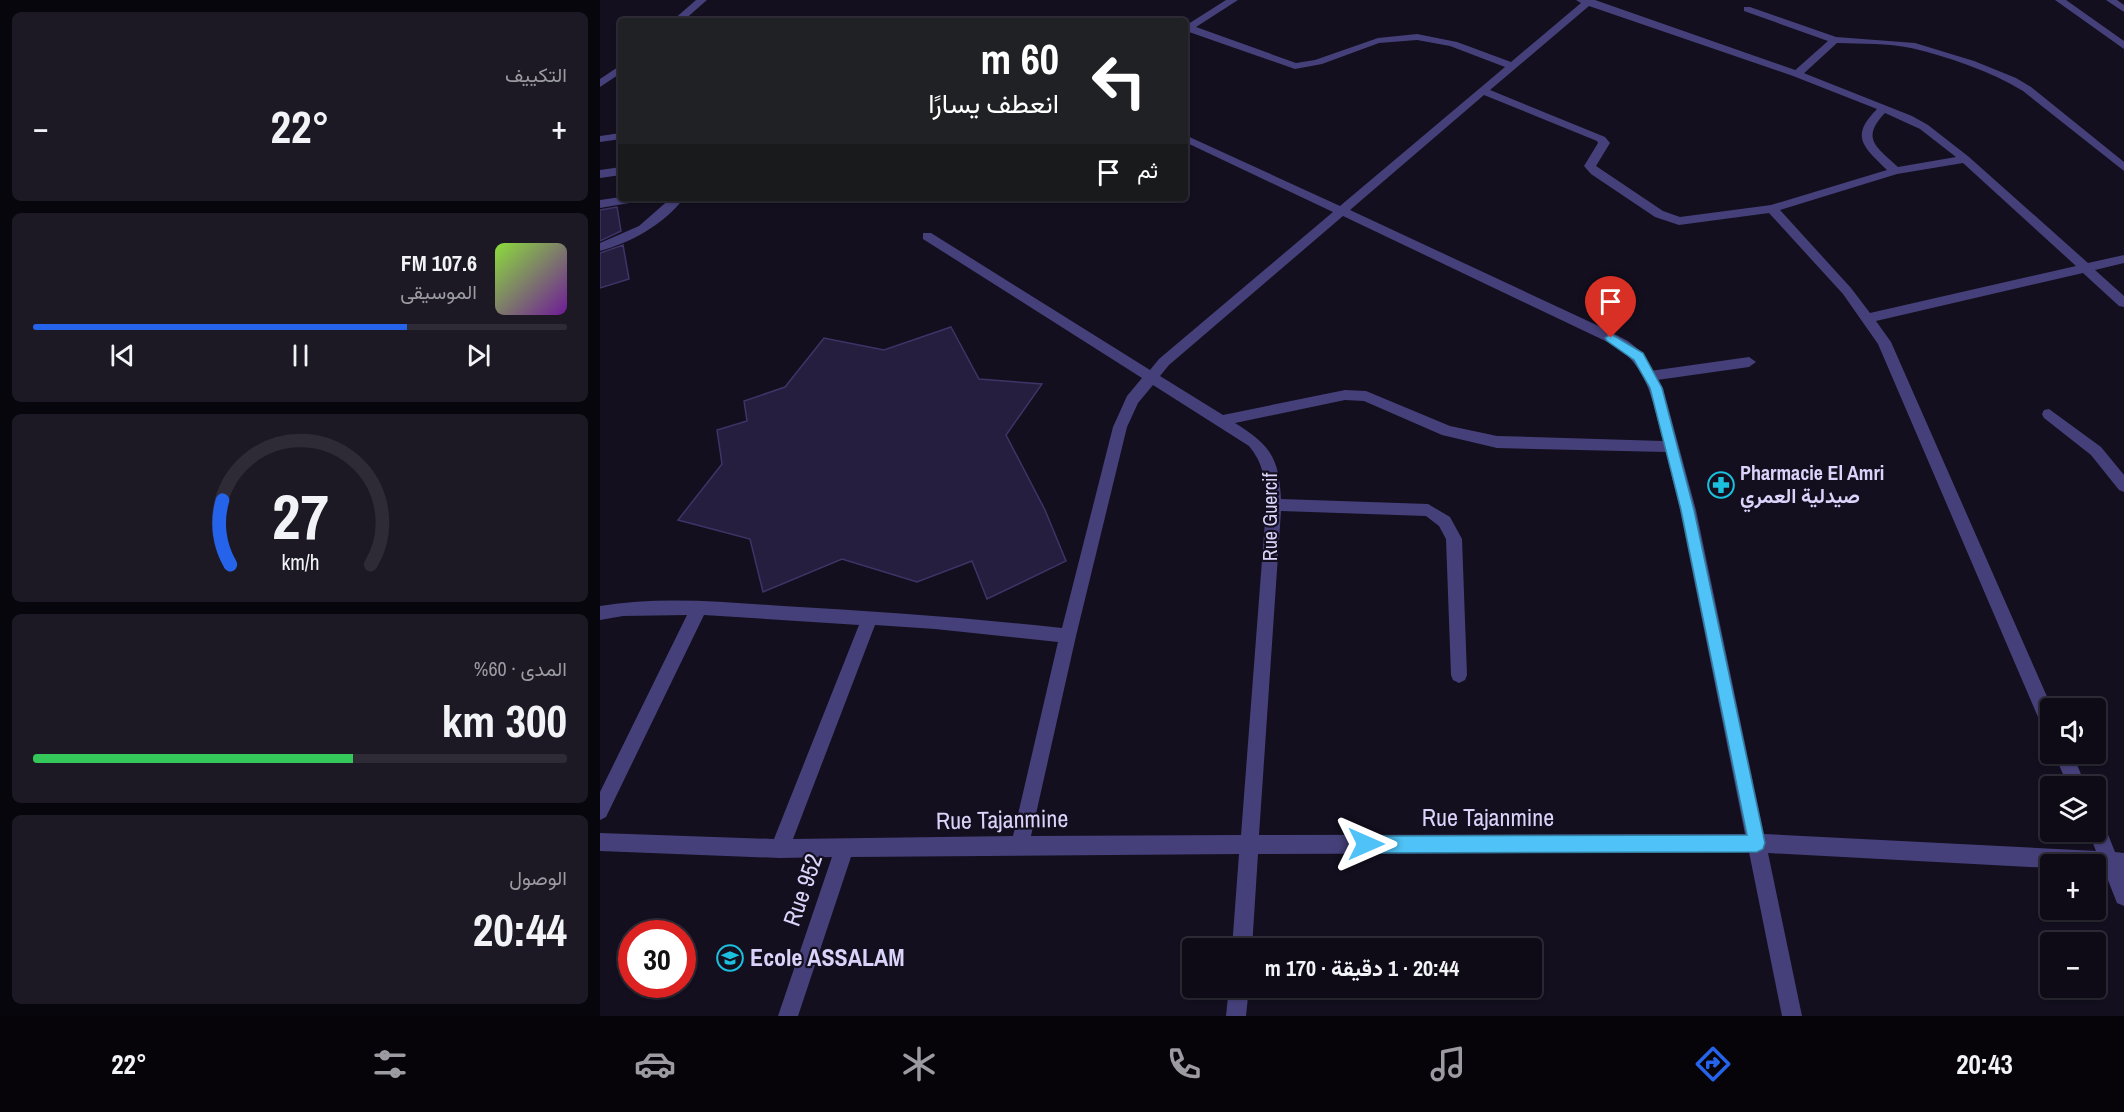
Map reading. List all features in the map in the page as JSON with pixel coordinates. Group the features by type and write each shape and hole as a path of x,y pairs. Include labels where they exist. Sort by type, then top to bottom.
{"street":[{"path":"681,18 702,0"},
{"path":"1188,28 1233,0"},
{"path":"2060,0 2124,46"},
{"path":"2111,0 2124,9"},
{"path":"1020,845 1068,636 1120,428 1132,400 1164,362 1586,1 1797,74 1908,118 1924,127 1965,159 2124,303"},
{"path":"1747,9 1835,40 1911,45 1970,63 2012,80 2027,88 2124,168"},
{"path":"1188,30 1295,66 1311,64 1378,40 1430,36 1460,45 1511,66"},
{"path":"1797,74 1835,40"},
{"path":"600,84 618,70"},
{"path":"1483,91 1601,140 1604,142 1590,166 1595,172 1667,218 1686,221 1772,209 1895,171 1965,159"},
{"path":"1883,109 1867,123 1865,132 1867,141 1895,171"},
{"path":"600,139 618,136"},
{"path":"1188,139 1623,344 1639,357 1656,388 1688,510 1792,1016"},
{"path":"600,174 618,171"},
{"path":"600,204 618,201"},
{"path":"600,247 638,233 675,201"},
{"path":"1772,209 1869,318 1896,365 2040,701"},
{"name":"Rue Guercif","path":"927,236 1149,378 1254,442 1264,452 1270,464 1273,505 1243,938"},
{"path":"1869,318 2124,259"},
{"path":"1650,376 1749,362"},
{"path":"1221,421 1345,395 1366,396 1447,430 1497,442 1671,447"},
{"path":"2049,414 2096,451 2124,486"},
{"path":"1273,505 1428,510 1439,516 1451,527 1454,539 1460,675"},
{"path":"600,613 623,609 699,608 935,622 1068,636"},
{"path":"600,811 699,608"},
{"path":"780,849 869,619"},
{"name":"Rue Tajanmine","path":"600,842 780,849 1020,845 1757,843 2117,862"},
{"path":"2105,842 2117,862 2124,896"},
{"name":"Rue 952","path":"788,1016 844,849"},
{"path":"1236,1016 1238,998"}],"building":[{"path":"617,207 621,231 600,241 600,210"},
{"path":"623,245 629,279 600,288 600,253"},
{"path":"951,327 979,379 1042,384 1006,435 1045,510 1066,561 987,599 972,561 917,582 842,559 763,592 750,539 678,520 722,464 717,430 747,421 744,401 785,387 824,338 884,350"}],"place":[{"name":"Pharmacie El Amri صيدلية العمري","path":"1721,485"},
{"name":"Ecole ASSALAM","path":"730,958"}],"route":[{"path":"1366,844 1757,843 1688,510 1656,388 1639,357 1611,338"}]}
